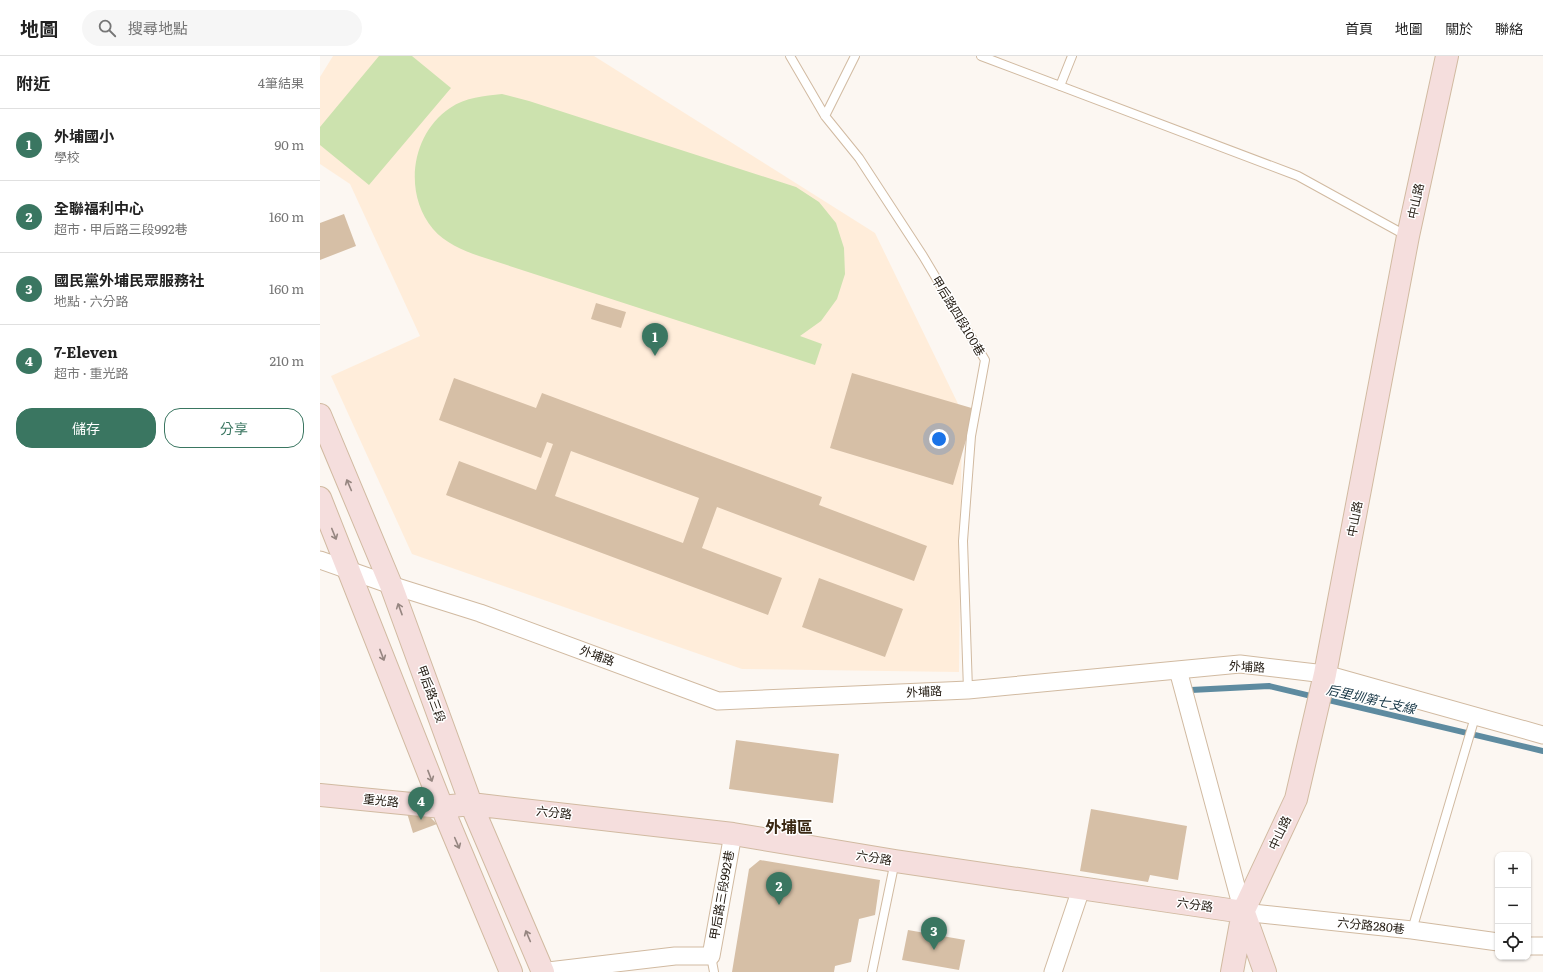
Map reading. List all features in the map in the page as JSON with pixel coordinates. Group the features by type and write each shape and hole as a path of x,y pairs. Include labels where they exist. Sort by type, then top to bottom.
{"street":[{"name":"中山路","path":"1232,972 1243,912 1296,799 1325,674 1408,236 1447,56"},
{"name":"甲后路三段","path":"320,414 391,585 471,804 542,972"},
{"path":"320,498 442,807 511,972"},
{"name":"外埔路","path":"320,560 391,585 480,612 718,701 968,690 1240,664 1325,674 1543,735"},
{"path":"1178,670 1243,912 1265,972"},
{"name":"重光路","path":"320,795 442,807"},
{"name":"六分路","path":"442,807 471,804 733,834 895,861 1243,912"},
{"name":"甲后路三段992巷","path":"542,972 675,956 712,964 733,834"},
{"path":"1053,972 1081,889"},
{"name":"六分路280巷","path":"1243,912 1412,930 1495,942"},
{"path":"1531,946 1543,946"}],"lane":[{"name":"甲后路四段100巷","path":"790,56 825,116 859,158 923,256 985,360 971,436 963,541 968,690"},
{"path":"825,116 855,56"},
{"path":"981,56 1298,176 1408,236"},
{"path":"1060,86 1072,56"},
{"path":"1412,930 1475,717"},
{"path":"872,972 895,861"}],"shaded area":[{"path":"333,56 594,56 875,233 962,412 959,672 742,669 412,554 331,376 420,336 350,184 320,164 320,77"}],"green space":[{"path":"379,56 412,56 451,88 369,185 320,145 320,127"},
{"path":"502,94 529,101 796,187 819,202 836,223 844,248 845,274 837,299 821,321 800,336 822,344 815,365 479,256 454,246 438,234 424,215 418,199 415,182 416,165 420,148 427,133 437,119 456,104 482,96"}],"building":[{"path":"344,214 356,246 320,260 320,223"},
{"path":"596,303 626,312 621,328 591,319"},
{"path":"852,373 975,409 953,485 830,448"},
{"path":"454,378 536,408 542,393 822,497 819,505 927,546 914,581 717,507 702,548 782,578 768,615 446,495 459,461 536,490 553,444 547,442 541,458 439,420","holes":["571,451 699,498 683,543 555,496"]},
{"path":"819,578 903,609 885,657 802,627"},
{"path":"736,740 839,754 833,803 729,789"},
{"path":"1091,809 1187,826 1178,880 1150,875 1148,882 1080,871"},
{"path":"407,813 429,816 437,824 413,833"},
{"path":"760,860 880,880 875,915 859,919 851,962 835,966 834,972 732,972 749,869"},
{"path":"908,930 965,940 959,970 902,960"}],"waterway":[{"name":"后里圳第七支線","path":"1191,690 1269,686 1543,751"}],"place":[{"name":"外埔國小","path":"655,356"},
{"name":"7-Eleven","path":"421,820"},
{"name":"全聯福利中心","path":"779,905"},
{"name":"國民黨外埔民眾服務社","path":"934,950"}],"district":[{"name":"外埔區","path":"789,827"}]}
